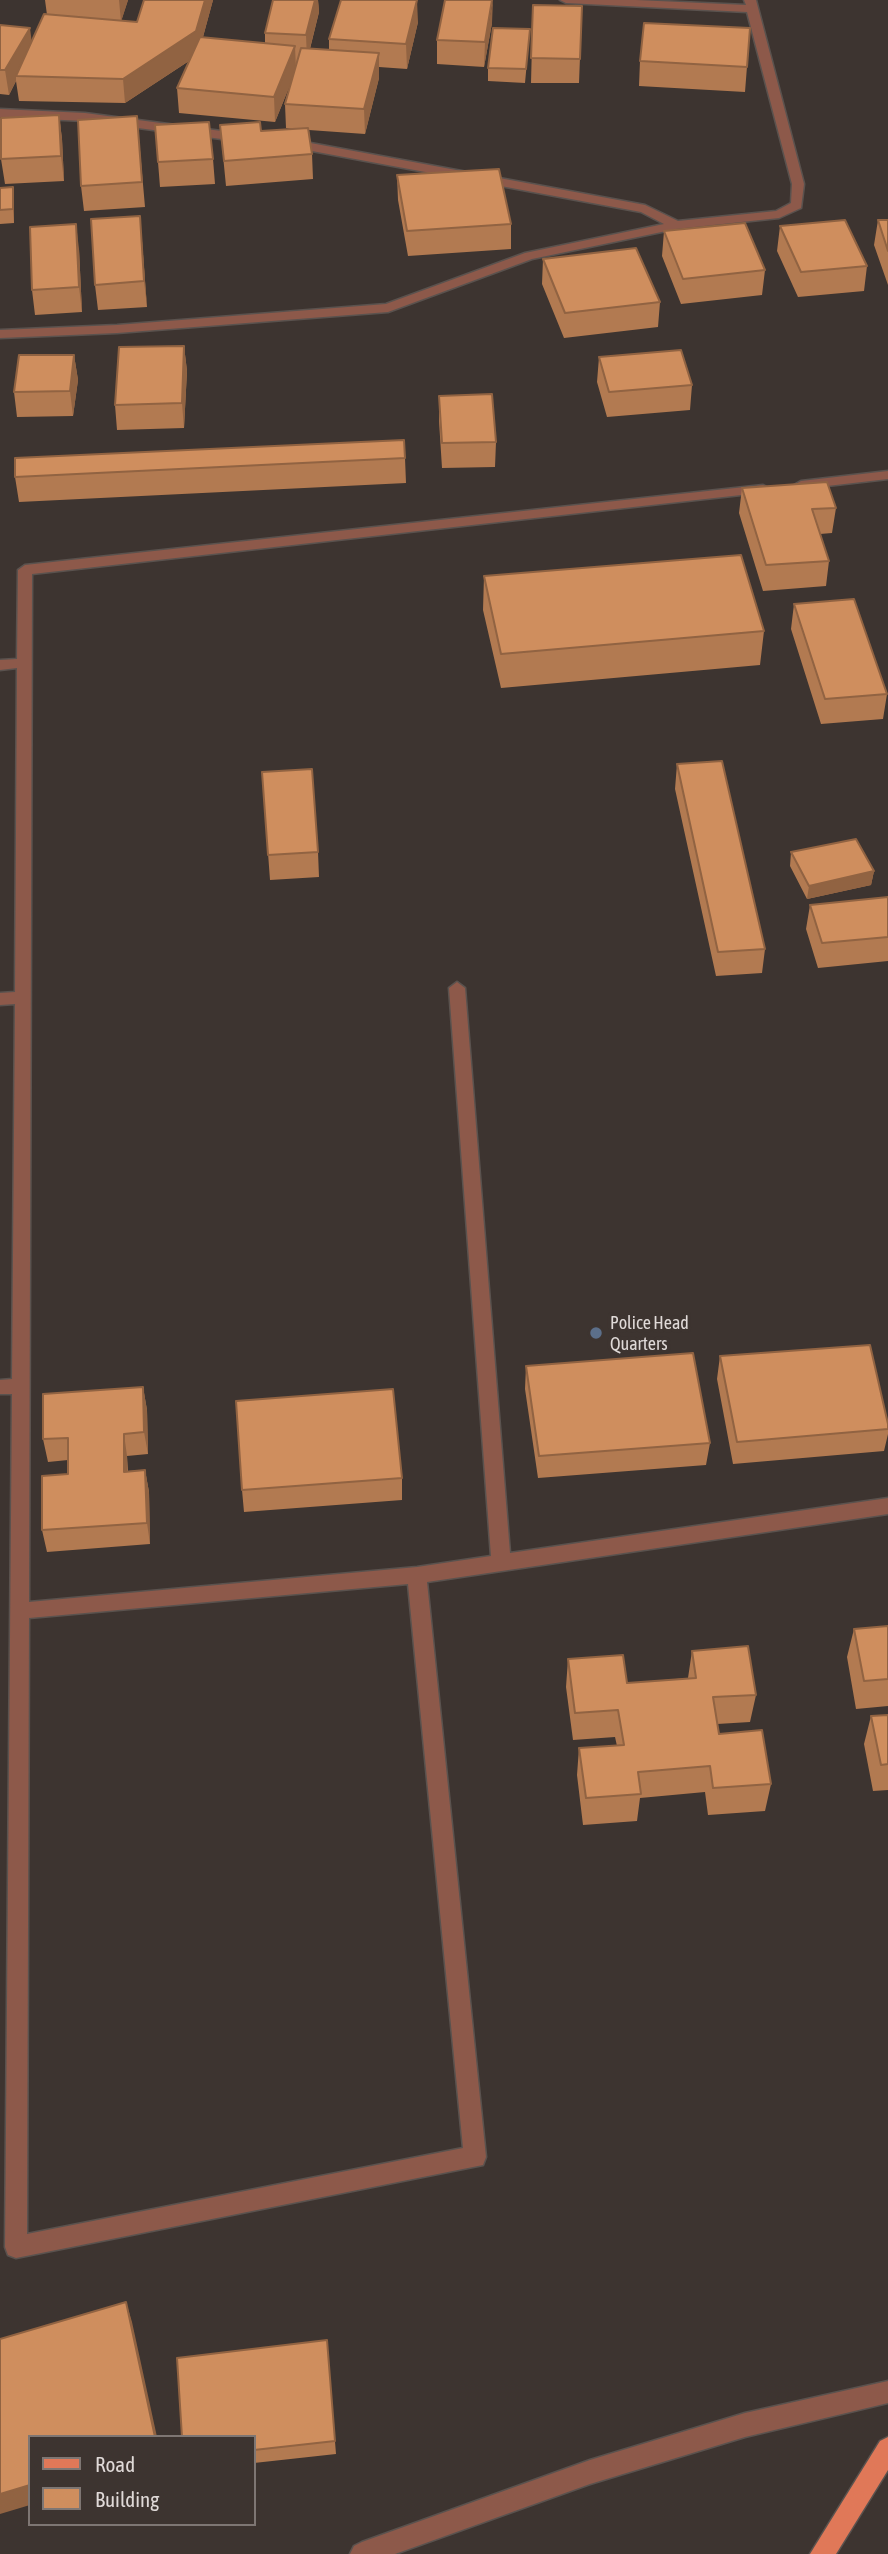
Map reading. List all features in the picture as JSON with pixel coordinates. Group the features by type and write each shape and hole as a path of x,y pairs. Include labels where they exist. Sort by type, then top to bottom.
{"main road":[{"path":"822,2554 888,2449"}],"street":[{"path":"0,334 117,329 388,308 529,256 676,225 779,214 797,205 798,184 752,5 566,0"},
{"path":"0,113 85,117 264,140"},
{"path":"277,142 645,209 676,225"},
{"path":"417,1575 475,2157 8,2248 19,1611 25,569 888,475"},
{"path":"0,665 24,663"},
{"path":"457,988 501,1563"},
{"path":"0,999 22,997"},
{"path":"0,1387 20,1386"},
{"path":"19,1611 417,1575 888,1506"},
{"path":"362,2554 590,2472 745,2425 888,2392"}],"building":[{"path":"144,0 205,0 196,31 123,79 16,76 44,14 137,22"},
{"path":"273,0 315,0 306,35 265,33"},
{"path":"341,0 417,0 406,44 329,39"},
{"path":"445,0 492,0 485,42 437,40"},
{"path":"533,5 582,6 580,59 531,58"},
{"path":"644,23 750,28 747,67 640,61"},
{"path":"0,25 30,28 5,70 0,70"},
{"path":"493,28 530,29 526,69 488,68"},
{"path":"200,37 295,46 274,97 177,88"},
{"path":"301,48 379,53 364,109 285,104"},
{"path":"59,115 61,156 1,159 1,118"},
{"path":"137,116 142,182 81,186 78,120"},
{"path":"209,122 213,159 158,162 155,125"},
{"path":"260,122 261,131 308,128 312,154 224,161 220,125"},
{"path":"499,169 511,224 407,231 397,175"},
{"path":"13,187 13,209 0,210 0,188"},
{"path":"140,216 144,281 95,285 91,219"},
{"path":"845,220 867,266 801,272 780,226"},
{"path":"878,220 888,220 888,251"},
{"path":"745,223 765,270 683,279 664,231"},
{"path":"76,224 79,287 32,290 30,227"},
{"path":"636,248 660,302 565,313 543,259"},
{"path":"184,346 182,403 115,405 119,347"},
{"path":"681,350 692,385 609,392 599,357"},
{"path":"19,355 74,355 70,391 14,392"},
{"path":"492,394 496,442 442,443 439,396"},
{"path":"404,440 405,458 15,477 15,458"},
{"path":"827,482 836,508 812,509 829,561 766,565 742,488"},
{"path":"741,555 764,631 501,654 484,576"},
{"path":"854,599 887,694 825,699 794,604"},
{"path":"722,761 765,949 718,952 677,764"},
{"path":"312,769 318,852 268,855 262,772"},
{"path":"856,839 874,871 809,886 791,852"},
{"path":"888,897 888,937 822,943 810,905"},
{"path":"870,1345 888,1429 737,1442 720,1356"},
{"path":"693,1353 710,1443 539,1456 526,1366"},
{"path":"143,1387 144,1432 124,1434 124,1472 145,1470 147,1523 42,1530 42,1476 68,1474 68,1438 43,1439 43,1394"},
{"path":"393,1389 402,1478 242,1490 236,1401"},
{"path":"888,1626 888,1679 864,1681 854,1629"},
{"path":"748,1646 756,1695 713,1697 719,1734 762,1730 771,1784 713,1788 710,1766 638,1772 641,1794 586,1798 579,1748 624,1745 618,1710 575,1713 568,1659 623,1655 627,1683 696,1678 692,1651"},
{"path":"888,1715 888,1764 881,1765 871,1716"},
{"path":"126,2302 155,2435 28,2435 28,2486 0,2494 0,2339"},
{"path":"327,2340 335,2441 256,2450 256,2435 182,2435 177,2358"}],"place":[{"name":"Police Head Quarters","path":"596,1333"}]}
